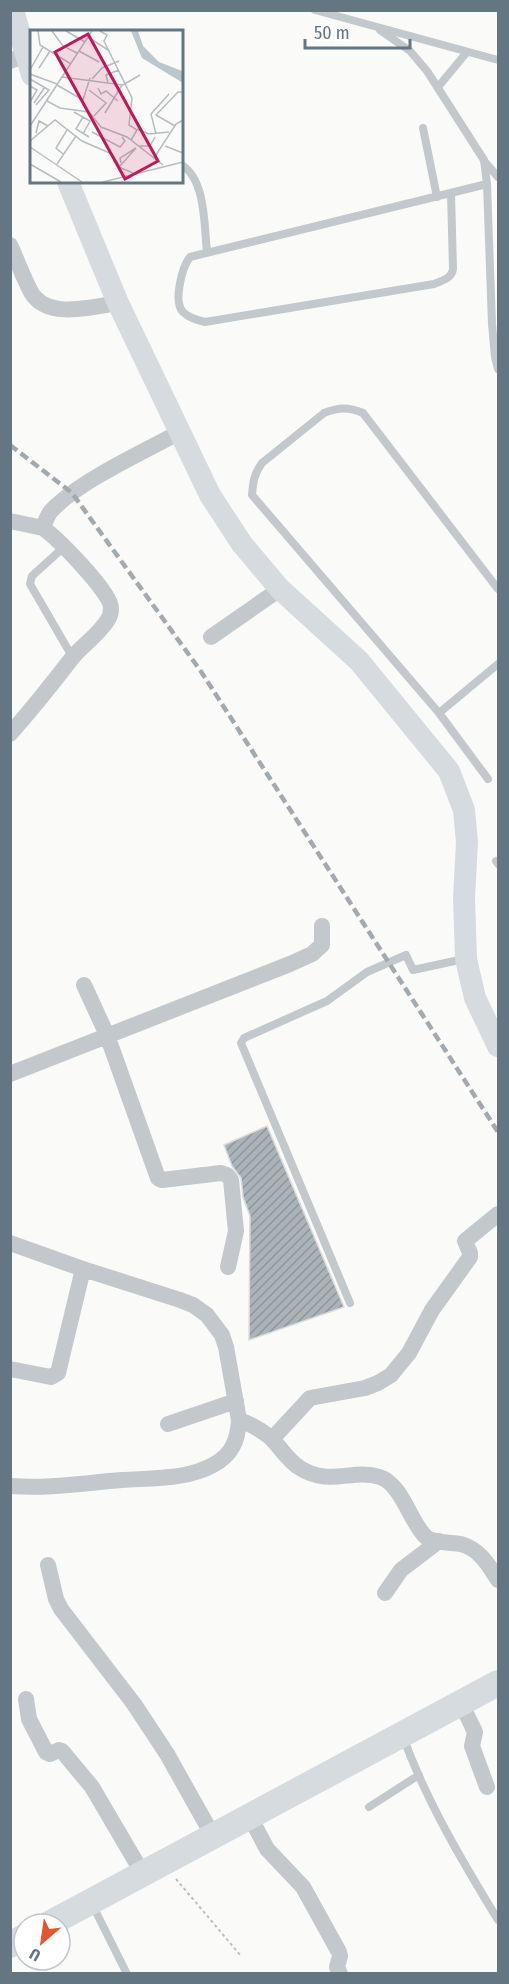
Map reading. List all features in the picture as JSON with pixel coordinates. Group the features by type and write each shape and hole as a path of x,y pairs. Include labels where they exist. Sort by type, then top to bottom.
{"main road":[{"path":"72,1912 498,1683"}],"street":[{"path":"14,12 22,64"},
{"path":"68,183 118,303 210,495 242,544 280,589 358,661 449,771 457,787 464,810 467,842 464,898 466,959 475,998 498,1046"},
{"path":"10,245 32,293 39,301 59,309 72,310 118,303"},
{"path":"43,528 51,511 72,493 180,432"},
{"path":"10,521 43,528 64,546 106,594 111,605 110,617 106,623 73,658 53,685 10,734"},
{"path":"211,637 280,589"},
{"path":"10,1074 312,954 322,945 322,926"},
{"path":"84,985 107,1035 158,1178 162,1180 221,1173 227,1175 231,1180 236,1236 228,1267"},
{"path":"272,1439 310,1398 365,1388 391,1375 409,1353 432,1310 470,1257 465,1241 496,1223"},
{"path":"10,1243 180,1300 193,1305 207,1315 224,1341 239,1420 235,1446 226,1456 213,1465 184,1475 57,1487 10,1486"},
{"path":"10,1369 51,1377 58,1373 83,1269"},
{"path":"168,1424 236,1401"},
{"path":"239,1420 256,1427 272,1439 298,1468 317,1477 370,1475 386,1480 399,1495 424,1536 472,1549 484,1559 498,1580"},
{"path":"385,1593 401,1570 439,1541"},
{"path":"48,1565 56,1599 62,1609 140,1712 167,1754 213,1836"},
{"path":"26,1699 29,1719 46,1752 50,1754 62,1751 153,1868"},
{"path":"461,1703 475,1732 472,1746 487,1787"},
{"path":"250,1817 267,1849 303,1887 339,1952 337,1967 340,1974"}],"lane":[{"path":"315,10 380,30 498,60"},
{"path":"380,30 410,51 438,87 484,160 498,177"},
{"path":"438,87 467,52"},
{"path":"423,128 437,197"},
{"path":"484,160 495,357 498,369"},
{"path":"183,166 193,175 199,186 207,252"},
{"path":"452,193 453,273 443,281 205,322 189,317 182,312 179,305 181,278 184,266 190,257 487,184"},
{"path":"491,283 498,275"},
{"path":"488,780 439,713 252,495 253,478 262,463 324,413 335,408 346,407 363,413 498,589"},
{"path":"64,546 32,576 30,584 73,658"},
{"path":"439,713 498,664"},
{"path":"350,1303 242,1043 244,1038 327,1001 367,972 399,957 406,955 413,970 466,959"},
{"path":"402,1735 450,1841 498,1920"},
{"path":"369,1807 419,1775"},
{"path":"91,1902 127,1974"}],"path":[{"path":"153,1868 241,1956"}],"building":[{"path":"267,1126 344,1307 249,1340 250,1216 243,1197 241,1178 232,1166 224,1145"}],"railway":[{"path":"10,445 72,493 200,670 498,1132"}]}
